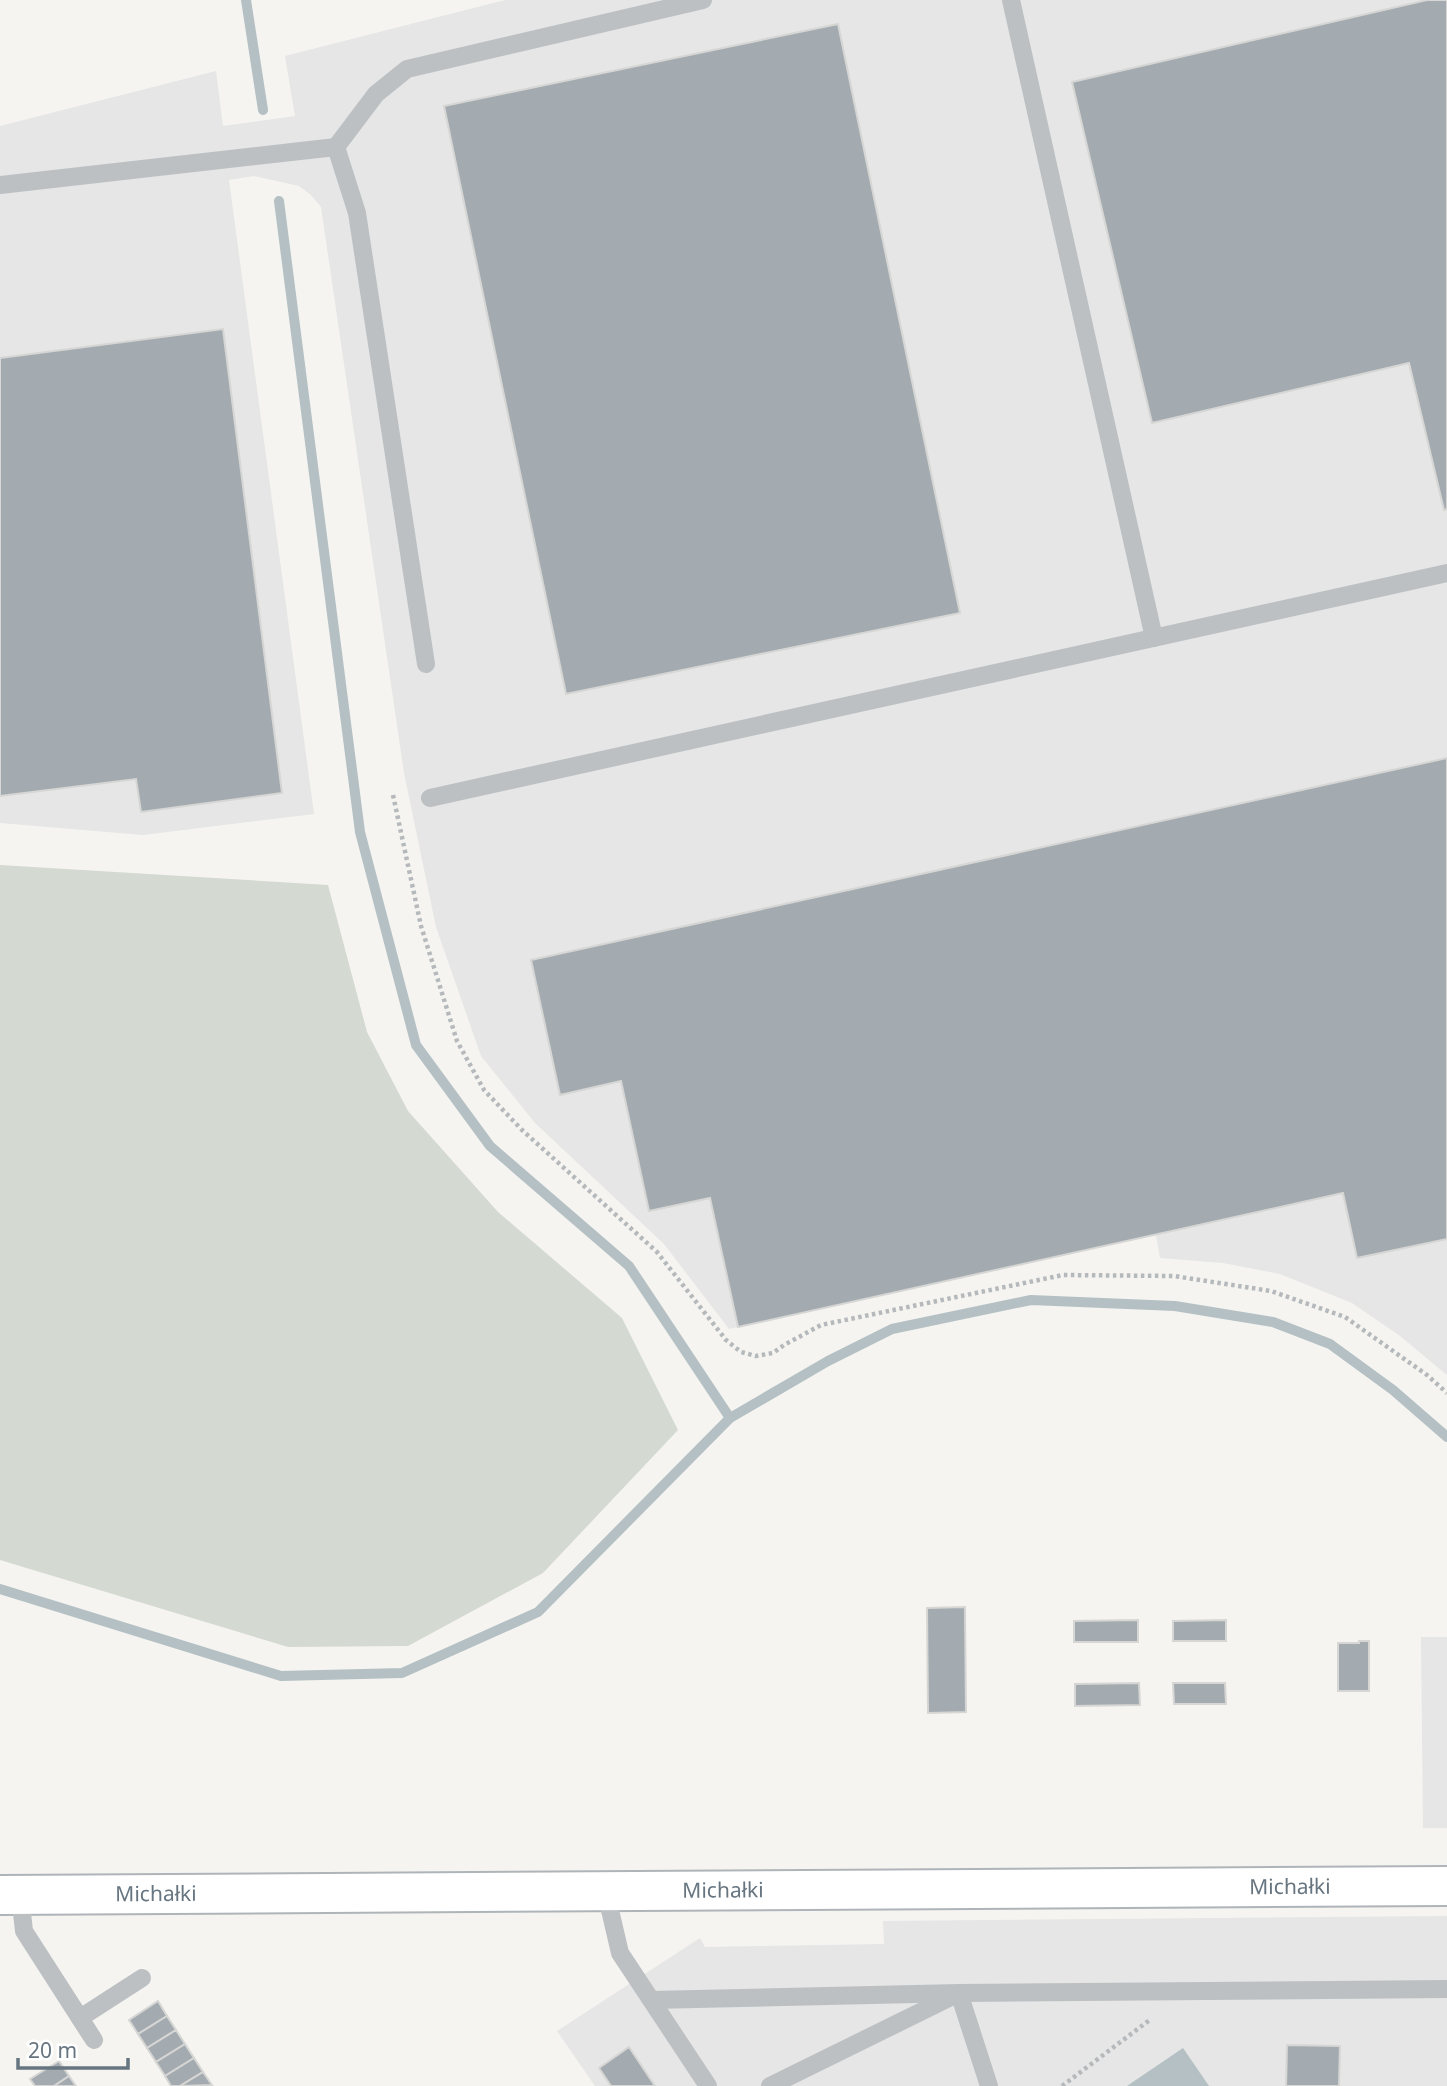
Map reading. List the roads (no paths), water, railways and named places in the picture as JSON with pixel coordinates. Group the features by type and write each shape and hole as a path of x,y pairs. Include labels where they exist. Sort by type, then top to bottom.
{"street":[{"name":"Michałki","path":"10,1895 1447,1886"}],"lane":[{"path":"0,185 336,147 376,94 407,69 703,0"},
{"path":"1011,0 1154,638"},
{"path":"336,147 357,214 426,664"},
{"path":"430,798 1447,573"},
{"path":"606,1893 620,1953 708,2086"},
{"path":"10,1895 24,1931 94,2040"},
{"path":"80,2018 142,1978"},
{"path":"652,2000 959,1993 1447,1989"},
{"path":"770,2086 959,1993"},
{"path":"959,1993 989,2086"}],"waterway":[{"path":"246,0 263,110"},
{"path":"0,1589 281,1676 402,1673 538,1612 730,1418 629,1266 490,1146 416,1045 360,832 279,201"},
{"path":"730,1418 828,1361 892,1329 1031,1300 1175,1306 1273,1322 1330,1344 1393,1390 1447,1437"}]}
